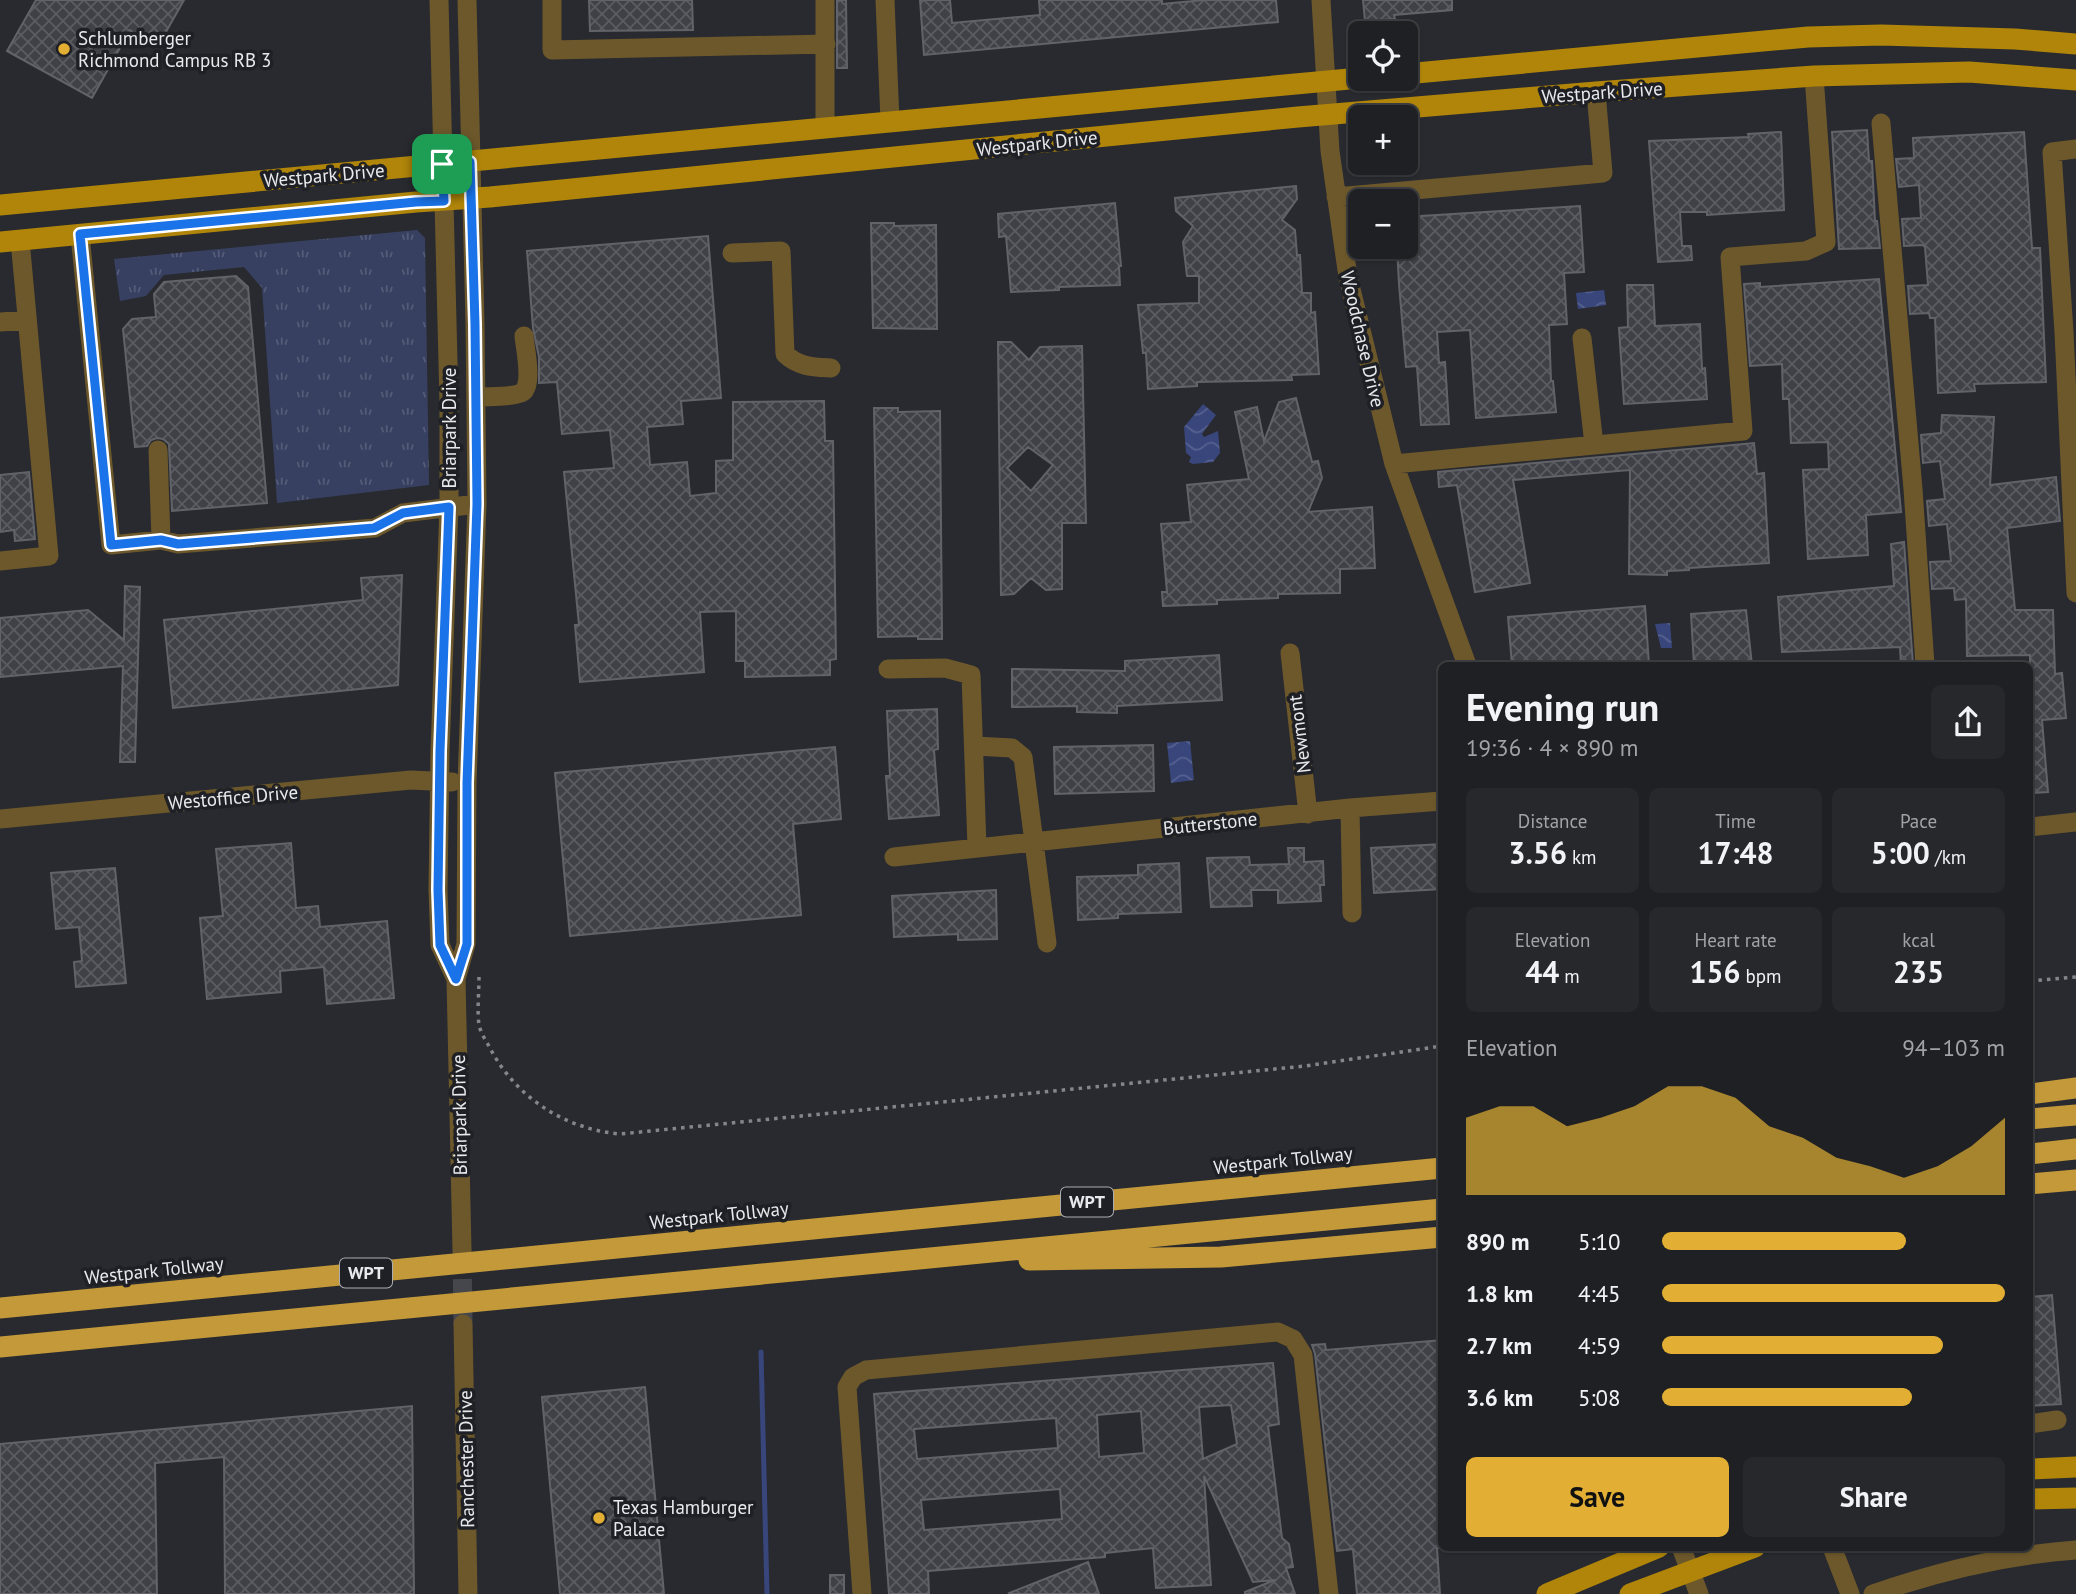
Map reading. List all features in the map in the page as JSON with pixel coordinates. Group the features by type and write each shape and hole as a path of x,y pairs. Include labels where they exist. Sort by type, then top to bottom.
{"highway":[{"path":"2033,1094 2076,1088"},
{"path":"2033,1119 2076,1115"},
{"path":"2033,1154 2076,1149"},
{"name":"Westpark Tollway","path":"0,1308 1438,1168"},
{"path":"2033,1184 2076,1180"},
{"name":"WPT","path":"0,1347 1438,1209"},
{"path":"869,1262 1221,1257 1438,1237"},
{"path":"0,1360 216,1328"}],"main road":[{"name":"Westpark Drive","path":"1418,73 1808,37 1921,36 2076,44"},
{"name":"Westpark Drive","path":"10,241 1327,114 1596,92 1814,76 1969,72 2076,80"},
{"name":"Westpark Drive","path":"0,205 1348,79"},
{"path":"1045,108 1048,142"},
{"path":"137,192 140,229"},
{"path":"2033,1469 2076,1467"},
{"path":"2033,1499 2076,1498"},
{"path":"1547,1594 1649,1551"},
{"path":"1630,1594 1744,1551"}],"street":[{"name":"Briarpark Drive","path":"439,0 449,345 449,507 438,890 440,945 456,979"},
{"name":"Briarpark Drive","path":"462,1250 456,979 467,944 467,783 477,504 467,0"},
{"path":"552,0 552,50 826,44"},
{"path":"825,0 825,127"},
{"path":"885,0 890,121"},
{"name":"Woodchase Drive","path":"1321,0 1327,114 1348,277 1394,464 1466,662"},
{"path":"1394,464 1743,430 1730,257 1806,251 1826,242 1814,76"},
{"path":"1336,197 1603,173 1596,92"},
{"path":"1881,123 1913,489 1925,662"},
{"path":"2076,149 2052,152 2070,322 2076,593"},
{"path":"80,234 111,545 161,540 178,544 374,528 403,513 477,504"},
{"path":"0,561 49,556 27,320 10,241"},
{"path":"732,253 781,251 785,354 793,362 808,367 831,368"},
{"path":"0,322 27,320"},
{"path":"476,397 523,393 528,379 524,335"},
{"path":"1582,338 1594,445"},
{"path":"158,450 161,540"},
{"name":"Newmont","path":"1290,653 1308,814"},
{"path":"888,668 945,668 971,674 977,846"},
{"path":"975,746 1012,748 1023,757 1047,943"},
{"name":"Westoffice Drive","path":"0,819 411,780 467,783"},
{"name":"Butterstone","path":"894,857 1350,808 1438,802"},
{"path":"1350,808 1352,913"},
{"path":"2033,827 2076,822"},
{"name":"Ranchester Drive","path":"463,1324 468,1594"},
{"path":"862,1594 847,1387 853,1377 866,1370 1278,1332 1293,1339 1304,1355 1329,1594"},
{"path":"2033,1424 2057,1420"},
{"path":"1872,1594 1901,1589 1997,1559 2076,1550"},
{"path":"1683,1551 1699,1594"},
{"path":"1834,1551 1850,1594"}],"path":[{"path":"479,977 480,1027 498,1063 512,1081 547,1110 575,1125 599,1132 620,1134 1305,1066 1438,1047"},
{"path":"2033,981 2076,977"}],"green space":[{"path":"417,230 425,238 429,485 277,503 262,288 244,267 164,275 146,296 120,301 114,259"}],"water":[{"path":"1604,290 1606,305 1578,309 1576,293"},
{"path":"1203,404 1216,415 1202,434 1204,437 1218,431 1220,453 1213,462 1193,464 1189,462 1191,457 1186,453 1184,427"},
{"path":"1670,623 1672,648 1661,648 1655,624"},
{"path":"1190,741 1194,780 1171,783 1167,743"}],"building":[{"name":"Schlumberger Richmond Campus RB 3","path":"36,0 184,0 158,46 130,30 92,98 7,51"},
{"path":"589,0 692,0 693,30 590,31"},
{"path":"837,0 846,0 847,68 837,68"},
{"path":"920,0 950,0 952,23 1040,15 1039,0 1162,0 1162,4 1204,0 1276,0 1278,22 924,55"},
{"path":"1363,0 1452,0 1452,10 1394,15 1395,19 1365,21"},
{"path":"1867,130 1880,248 1839,249 1832,132"},
{"path":"1781,132 1784,210 1707,215 1707,212 1680,212 1682,246 1691,246 1692,260 1658,262 1649,141 1749,137 1748,134"},
{"path":"2024,132 2032,248 2040,248 2046,382 1974,384 1975,391 1938,393 1935,318 1930,318 1929,313 1910,314 1908,286 1928,285 1925,247 1904,246 1902,219 1921,218 1919,185 1899,187 1896,159 1914,158 1913,138"},
{"path":"1296,186 1297,199 1282,220 1295,230 1297,255 1300,255 1302,293 1311,293 1311,313 1315,312 1319,374 1291,375 1292,380 1197,382 1197,386 1148,389 1146,353 1143,353 1138,305 1199,303 1199,276 1187,276 1183,242 1193,226 1176,211 1175,198"},
{"path":"1115,203 1121,266 1120,285 1011,292 1006,236 999,237 998,214"},
{"path":"1580,206 1584,272 1564,273 1567,324 1549,325 1551,381 1556,412 1476,418 1470,330 1437,332 1439,363 1445,362 1449,424 1421,425 1417,366 1406,367 1398,259 1418,259 1418,216"},
{"path":"871,223 894,223 894,226 936,225 937,329 873,328"},
{"path":"708,236 721,398 681,401 683,424 647,427 650,465 687,462 690,496 716,493 716,461 733,460 733,402 824,401 825,441 833,441 836,659 830,660 830,675 745,677 745,661 736,661 736,611 700,612 704,672 580,682 575,625 579,625 564,472 614,468 610,430 562,434 557,382 539,383 539,357 533,328 527,251"},
{"path":"236,276 248,287 267,503 172,511 169,444 157,438 151,440 147,446 135,447 123,329 132,319 156,317 154,294 164,282"},
{"path":"1879,279 1901,512 1866,515 1868,555 1808,559 1803,470 1829,469 1828,442 1791,443 1789,399 1783,399 1782,364 1750,366 1744,284 1760,283 1760,287"},
{"path":"1627,285 1653,285 1655,326 1700,324 1702,369 1705,368 1707,399 1624,404 1619,328 1628,327"},
{"path":"998,342 1011,342 1029,360 1040,347 1082,346 1086,523 1062,523 1062,589 1046,590 1031,578 1014,594 1001,595","holes":["1028,447 1053,465 1031,491 1007,468"]},
{"path":"1296,398 1312,462 1318,461 1322,478 1308,512 1372,507 1375,568 1340,569 1340,593 1278,594 1278,598 1217,600 1217,604 1163,606 1162,592 1167,592 1161,524 1191,522 1187,485 1249,479 1235,412 1257,407 1264,441 1279,402"},
{"path":"874,408 898,408 898,412 940,411 942,639 918,639 918,636 878,637"},
{"path":"1942,415 1994,417 1990,485 2056,477 2060,521 2007,528 2015,610 2053,610 2055,674 2062,673 2066,718 2042,720 2048,792 2033,793 2033,662 2030,662 2030,655 1967,656 1966,599 1955,600 1954,588 1932,589 1930,562 1951,561 1947,524 1929,526 1927,501 1945,499 1940,461 1923,463 1921,435 1941,433"},
{"path":"1754,443 1757,474 1764,473 1769,563 1689,568 1667,571 1667,575 1629,574 1630,470 1513,480 1530,583 1475,592 1457,485 1439,487 1438,472"},
{"path":"29,472 35,539 15,541 14,530 0,532 0,475"},
{"path":"1904,542 1913,662 1901,662 1900,647 1782,652 1778,597 1894,586 1891,544"},
{"path":"402,575 398,685 173,708 164,620 363,600 361,578"},
{"path":"125,586 140,587 135,762 120,762 123,666 0,677 0,618 88,610 124,640"},
{"path":"1645,606 1649,662 1512,662 1508,617"},
{"path":"1746,610 1752,662 1694,662 1691,614"},
{"path":"1219,655 1222,700 1117,706 1117,713 1077,712 1077,706 1012,707 1012,669 1125,671 1125,661"},
{"path":"937,709 938,749 934,750 939,815 889,819 886,776 890,776 887,711"},
{"path":"1153,745 1154,791 1055,794 1054,747"},
{"path":"835,747 841,819 793,824 801,915 570,936 555,773"},
{"path":"291,843 296,908 318,906 320,927 387,921 394,998 327,1004 324,967 280,971 281,992 207,999 200,918 223,916 216,849"},
{"path":"1438,844 1438,889 1374,893 1371,848"},
{"path":"1288,848 1304,848 1304,862 1323,861 1324,885 1320,885 1321,901 1278,903 1278,890 1251,890 1252,906 1211,907 1207,858 1249,857 1250,865 1289,864"},
{"path":"1179,863 1181,912 1118,914 1118,918 1078,920 1077,877 1138,875 1138,865"},
{"path":"115,868 126,983 76,987 74,962 82,961 79,927 56,929 51,873"},
{"path":"996,890 997,939 958,940 958,934 894,937 892,896"},
{"path":"2052,1295 2061,1404 2033,1406 2033,1297"},
{"path":"1438,1340 1437,1548 1440,1594 1357,1594 1353,1549 1337,1551 1312,1345 1325,1344 1326,1350"},
{"path":"1273,1363 1279,1424 1268,1426 1282,1538 1289,1544 1293,1567 1286,1568 1295,1594 1245,1594 1275,1580 1253,1582 1204,1476 1211,1585 1156,1588 1153,1548 1105,1553 1105,1557 928,1571 929,1594 889,1594 874,1394","holes":["1231,1405 1237,1444 1203,1459 1199,1407","1141,1411 1144,1453 1099,1457 1097,1415","1056,1418 1058,1448 917,1459 914,1429","1060,1489 1062,1519 924,1530 921,1500"]},
{"path":"645,1387 664,1594 560,1594 542,1397"},
{"path":"412,1406 414,1594 225,1594 224,1457 155,1463 157,1594 0,1594 0,1444"},
{"path":"1088,1562 1099,1594 1009,1593"},
{"path":"830,1575 844,1575 844,1594 830,1594"}],"waterway":[{"path":"761,1352 767,1594"}],"tunnel":[{"path":"462,1250 463,1324"}],"place":[{"name":"Schlumberger Richmond Campus RB 3","path":"64,49"},
{"name":"Texas Hamburger Palace","path":"599,1518"}],"route":[{"path":"470,162 475,324 477,504 467,783 467,944 456,979 440,945 438,890 449,507 403,513 374,528 178,544 161,540 111,545 80,234 444,201 442,164 470,162"}]}
